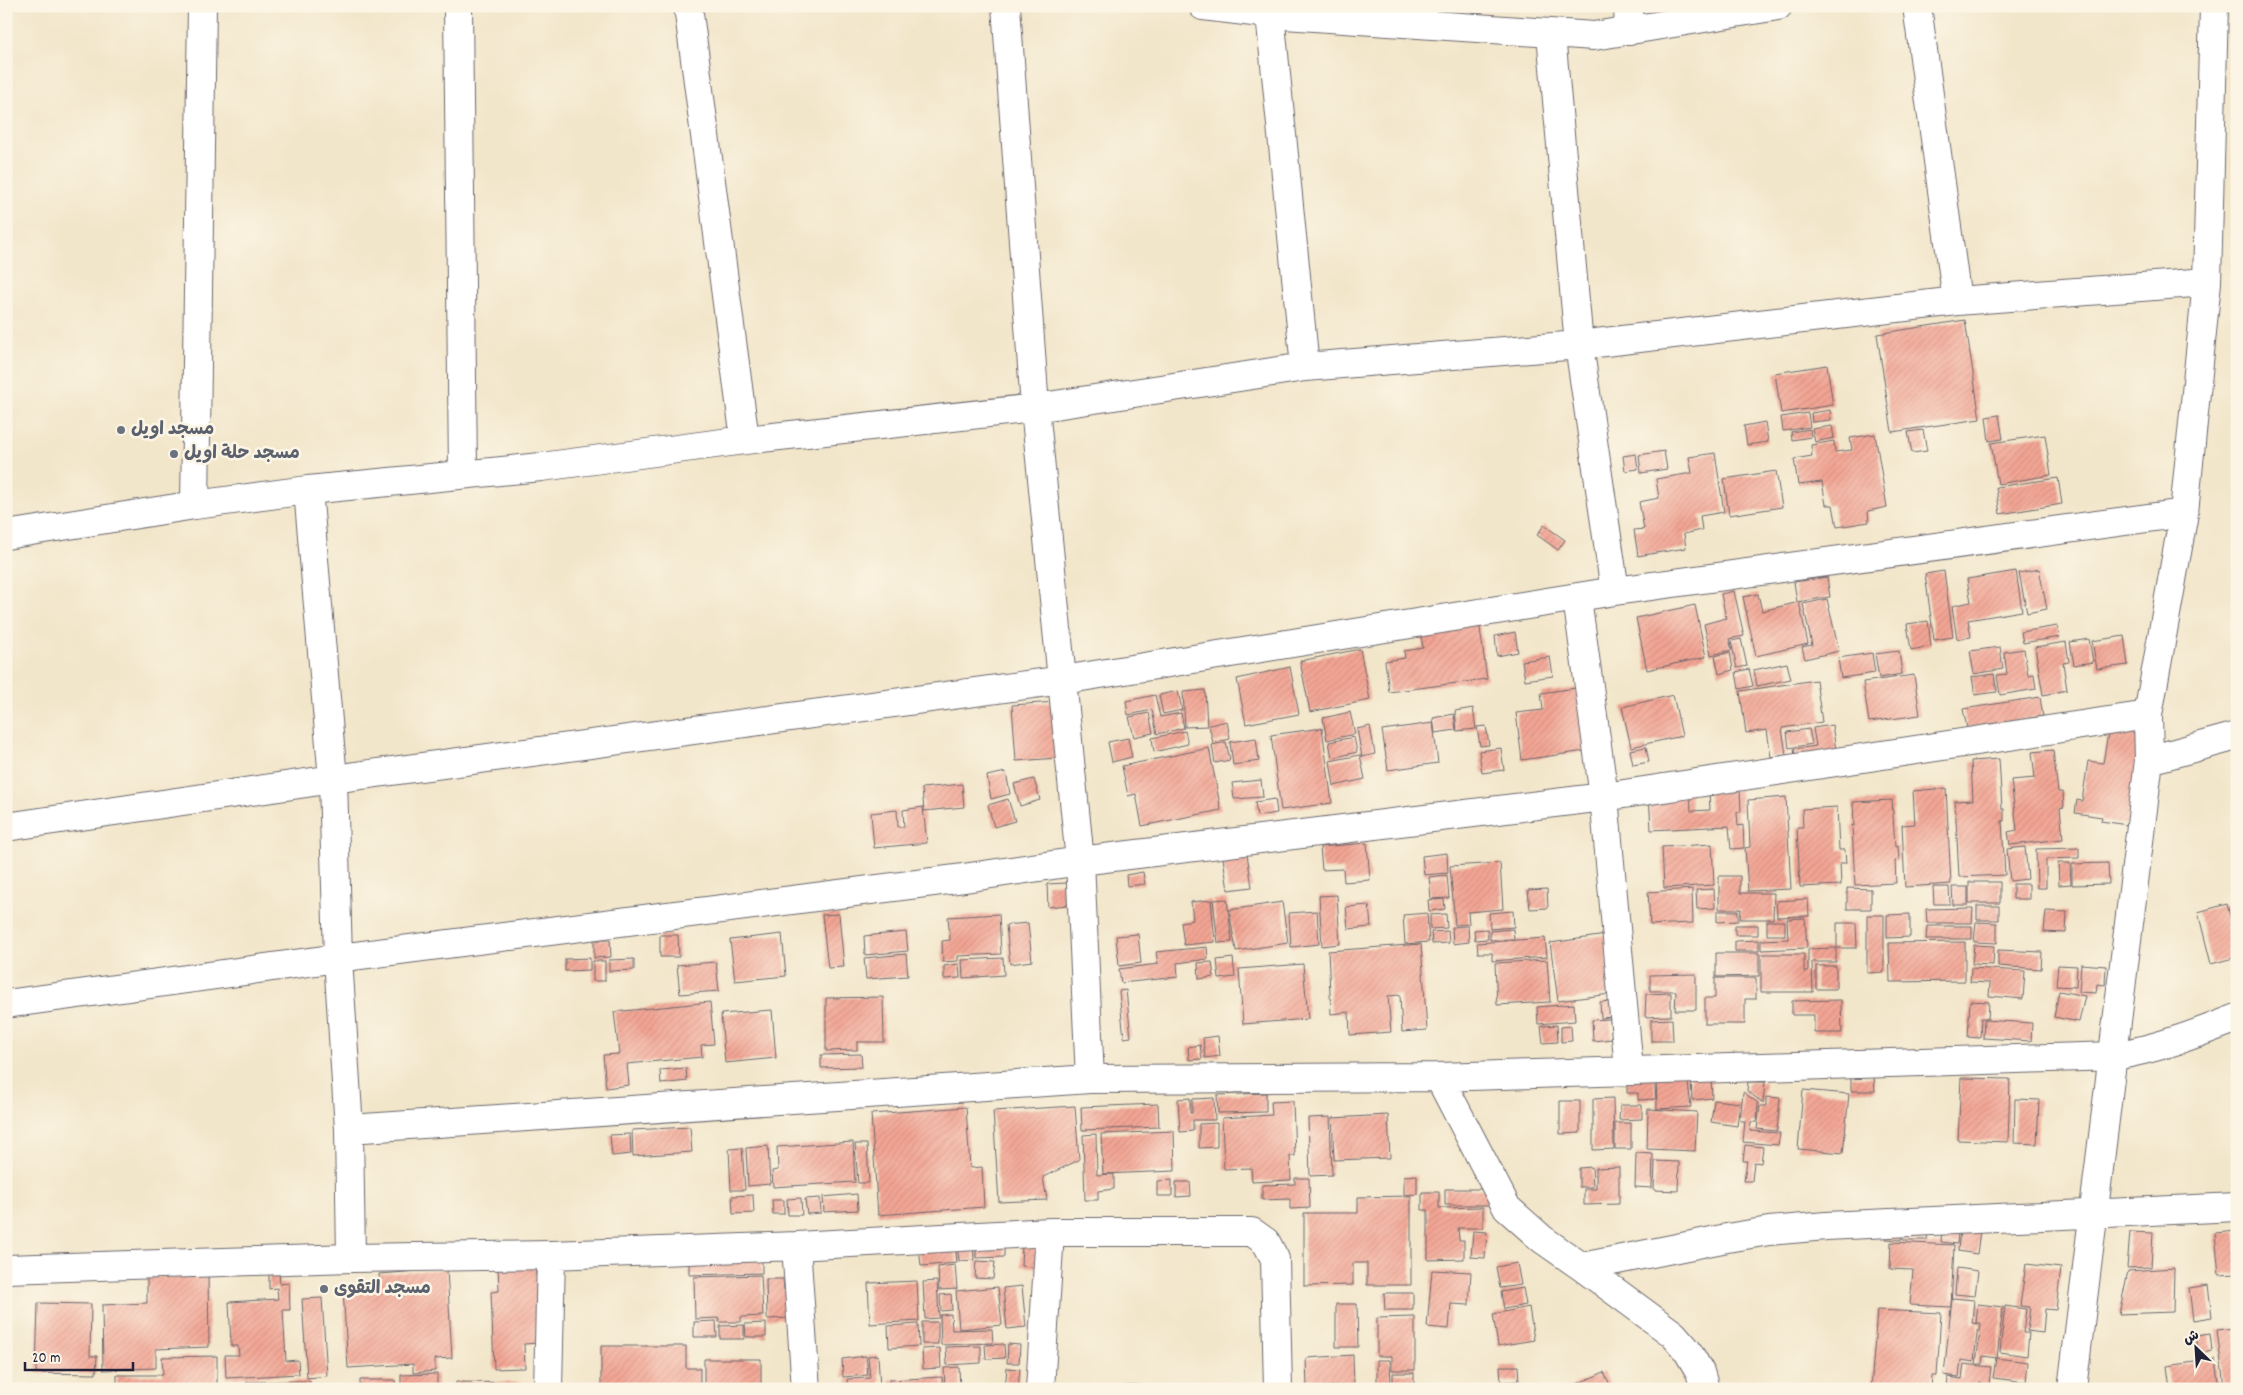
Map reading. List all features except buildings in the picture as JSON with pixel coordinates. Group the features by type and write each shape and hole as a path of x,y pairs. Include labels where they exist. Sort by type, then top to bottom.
{"street":[{"path":"195,505 202,6"},
{"path":"458,6 464,473"},
{"path":"688,6 745,440"},
{"path":"1006,6 1035,408 1080,861 1090,1079"},
{"path":"1203,6 1270,14 1454,16 1551,34 1594,36 1629,18 1778,6"},
{"path":"1917,6 1958,301"},
{"path":"2072,1389 2095,1214 2149,760 2148,716 2184,513 2207,282 2214,6"},
{"path":"1270,14 1305,367"},
{"path":"1551,34 1579,345 1615,591"},
{"path":"6,535 195,505 308,490 464,473 541,467 745,440 1035,408 1305,367 1579,345 1958,301 2207,282"},
{"path":"308,490 333,779 338,958 349,1130 351,1258"},
{"path":"6,826 333,779 1063,680 1615,591 2184,513"},
{"path":"1577,598 1604,797 1629,1070"},
{"path":"6,1004 338,958 964,878 1080,861 1604,797 2148,716"},
{"path":"2149,760 2237,736"},
{"path":"349,1130 1090,1079 1440,1077 2114,1056 2177,1042 2237,1018"},
{"path":"1440,1077 1507,1208 1542,1240 1674,1334 1687,1350 1700,1372 1705,1389"},
{"path":"1582,1267 1769,1231 1826,1226 2237,1206"},
{"path":"6,1270 351,1258 551,1255 796,1246 1050,1232 1252,1232 1266,1242 1275,1259 1278,1389"},
{"path":"1040,1389 1050,1232"},
{"path":"796,1246 806,1389"},
{"path":"548,1389 551,1255"}],"place":[{"name":"مسجد اويل","path":"121,430"},
{"name":"مسجد حلة اويل","path":"174,454"},
{"name":"مسجد التقوى","path":"324,1289"}]}
